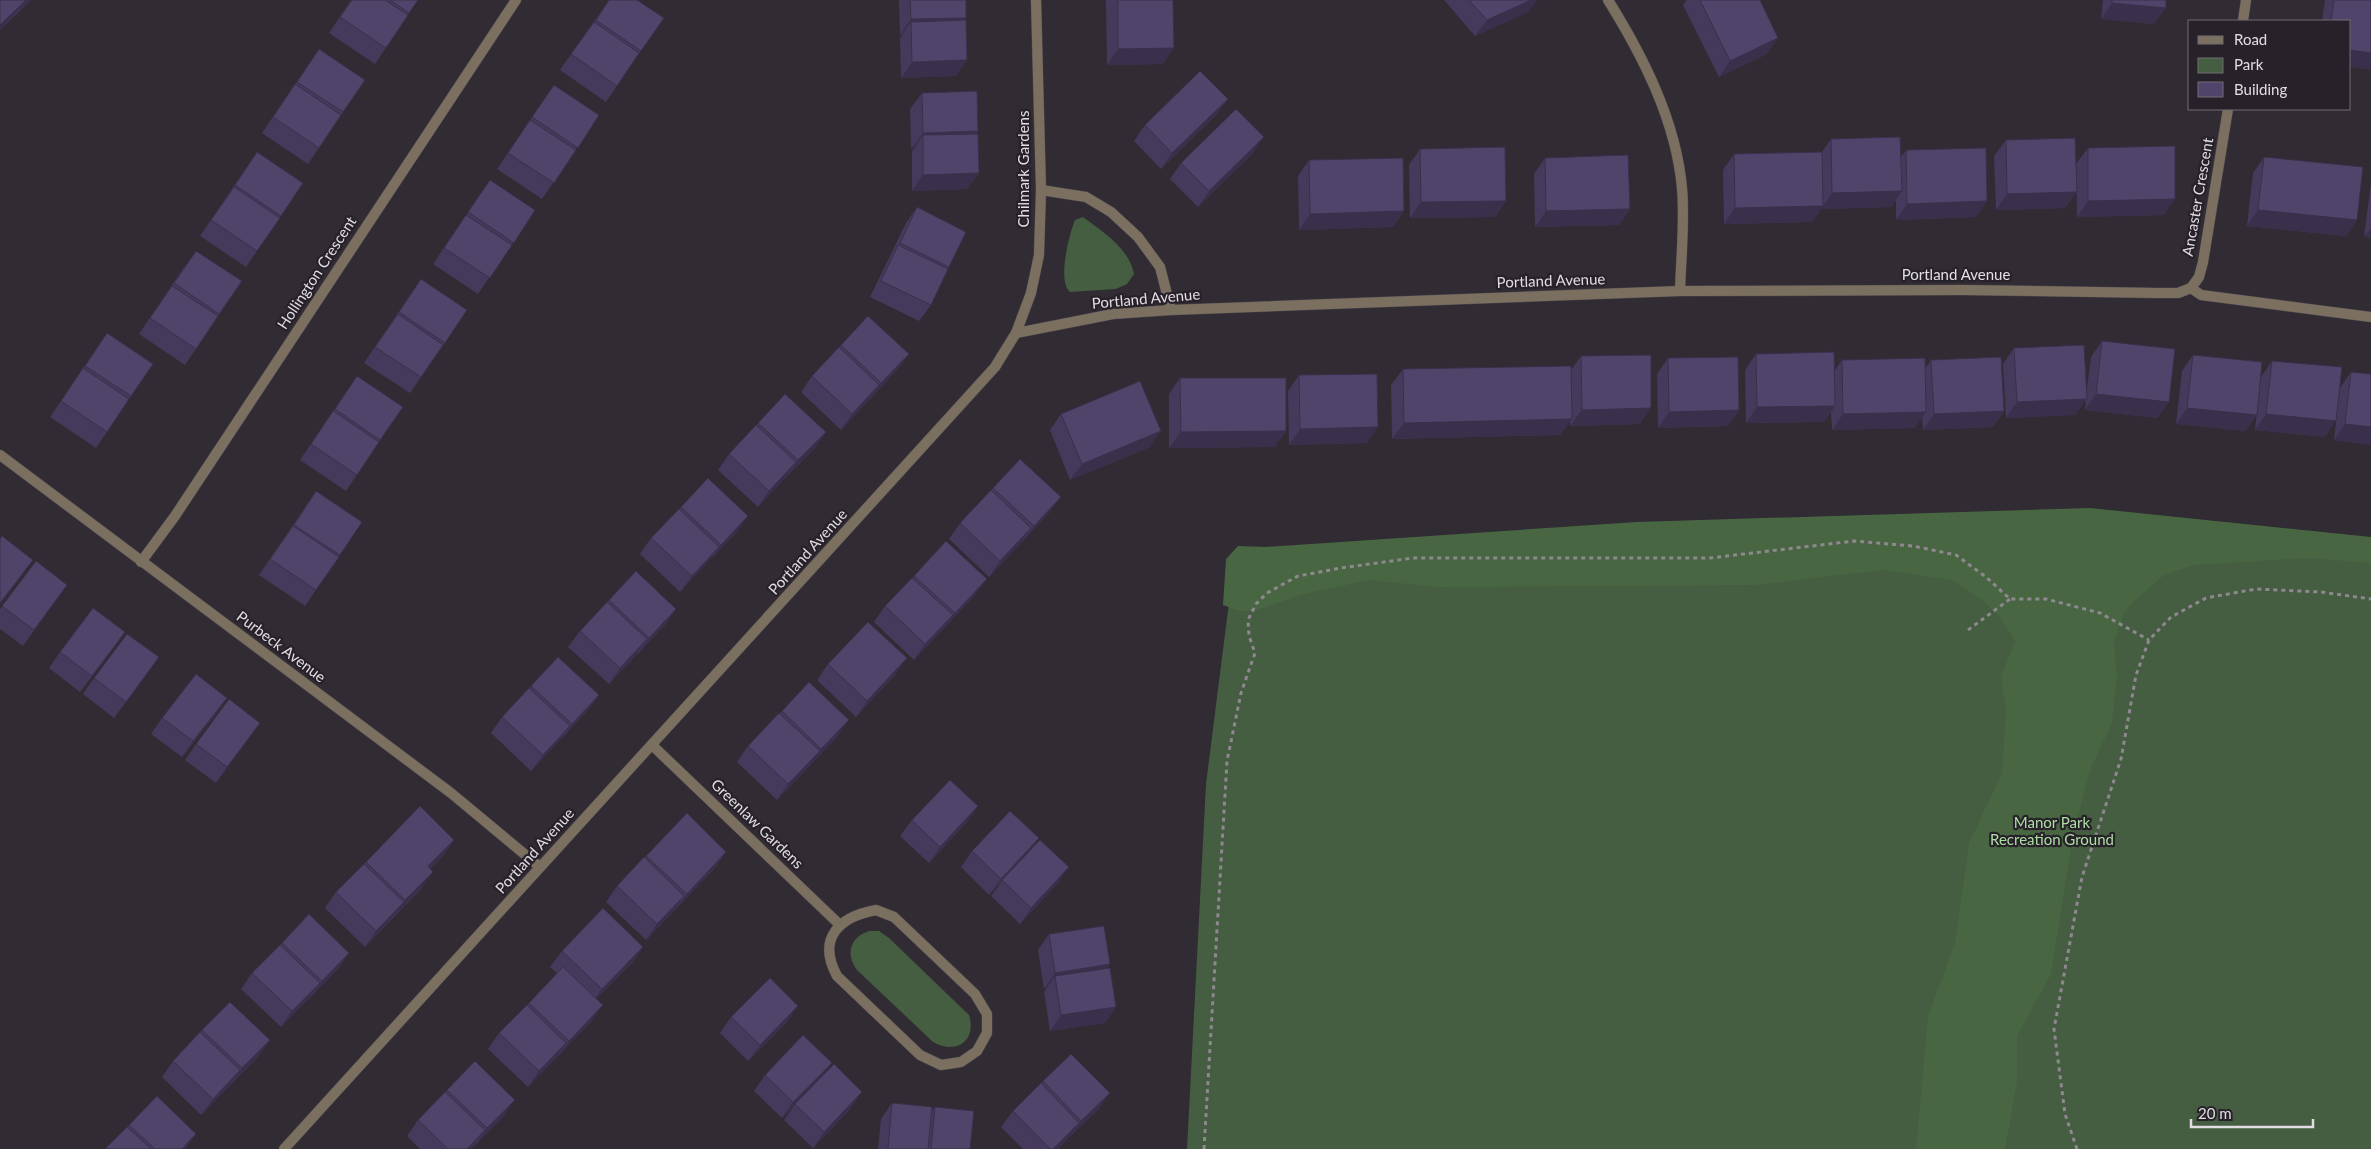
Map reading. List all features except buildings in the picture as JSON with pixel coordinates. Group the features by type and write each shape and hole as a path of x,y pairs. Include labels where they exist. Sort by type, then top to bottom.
{"street":[{"name":"Hollington Crescent","path":"142,562 180,508 516,0"},
{"name":"Chilmark Gardens","path":"1016,333 1032,293 1039,255 1041,190 1036,0"},
{"path":"1608,0 1657,93 1673,139 1682,188 1680,292"},
{"path":"2243,20 2246,0"},
{"name":"Ancaster Crescent","path":"2191,288 2199,276 2202,262 2228,110"},
{"path":"1041,190 1086,197 1111,212 1138,237 1160,267 1171,310"},
{"path":"2191,288 2202,295 2371,317"},
{"name":"Portland Avenue","path":"284,1149 963,404 995,367 1016,333 1114,314 1171,310 1680,292 1963,290 2178,293 2191,288"},
{"name":"Purbeck Avenue","path":"0,456 451,793 540,867"},
{"name":"Greenlaw Gardens","path":"652,745 840,925"},
{"path":"876,910 894,917 975,994 987,1014 987,1033 978,1051 961,1062 940,1065 920,1055 837,976 829,961 830,942 840,925 857,913 876,910"}],"path":[{"path":"1204,1149 1227,761 1240,693 1255,653 1249,636 1248,620 1256,604 1267,593 1298,576 1413,558 1710,558 1854,542 1913,546 1956,555 2010,599"},
{"path":"2077,1149 2066,1114 2054,1029 2082,877 2121,759 2136,675 2149,640 2171,617 2206,598 2256,589 2321,592 2371,599"},
{"path":"1968,630 2010,599 2046,599 2100,613 2149,640"}],"green space":[{"path":"1083,217 1114,241 1127,256 1134,274 1127,284 1116,289 1070,292 1066,286 1064,268 1070,236 1075,220"},
{"path":"2090,508 2371,537 2371,563 2308,558 2193,565 2163,576 2132,603 2124,613 2114,642 2117,677 2112,723 2090,770 2073,836 2051,974 2017,1036 2017,1082 2005,1149 1916,1149 1928,1016 1955,943 1969,843 2002,773 2006,710 2001,677 2015,641 2000,617 1982,600 1952,580 1882,570 1756,585 1437,587 1369,580 1300,595 1254,611 1240,611 1223,605 1226,559 1238,546 1265,547 1637,522"},
{"name":"Manor Park Recreation Ground","path":"2371,541 2371,1149 1187,1149 1206,784 1235,555"},
{"path":"869,931 879,931 889,938 969,1015 970,1032 963,1043 949,1047 933,1042 857,970 851,958 851,947 857,937"}]}
